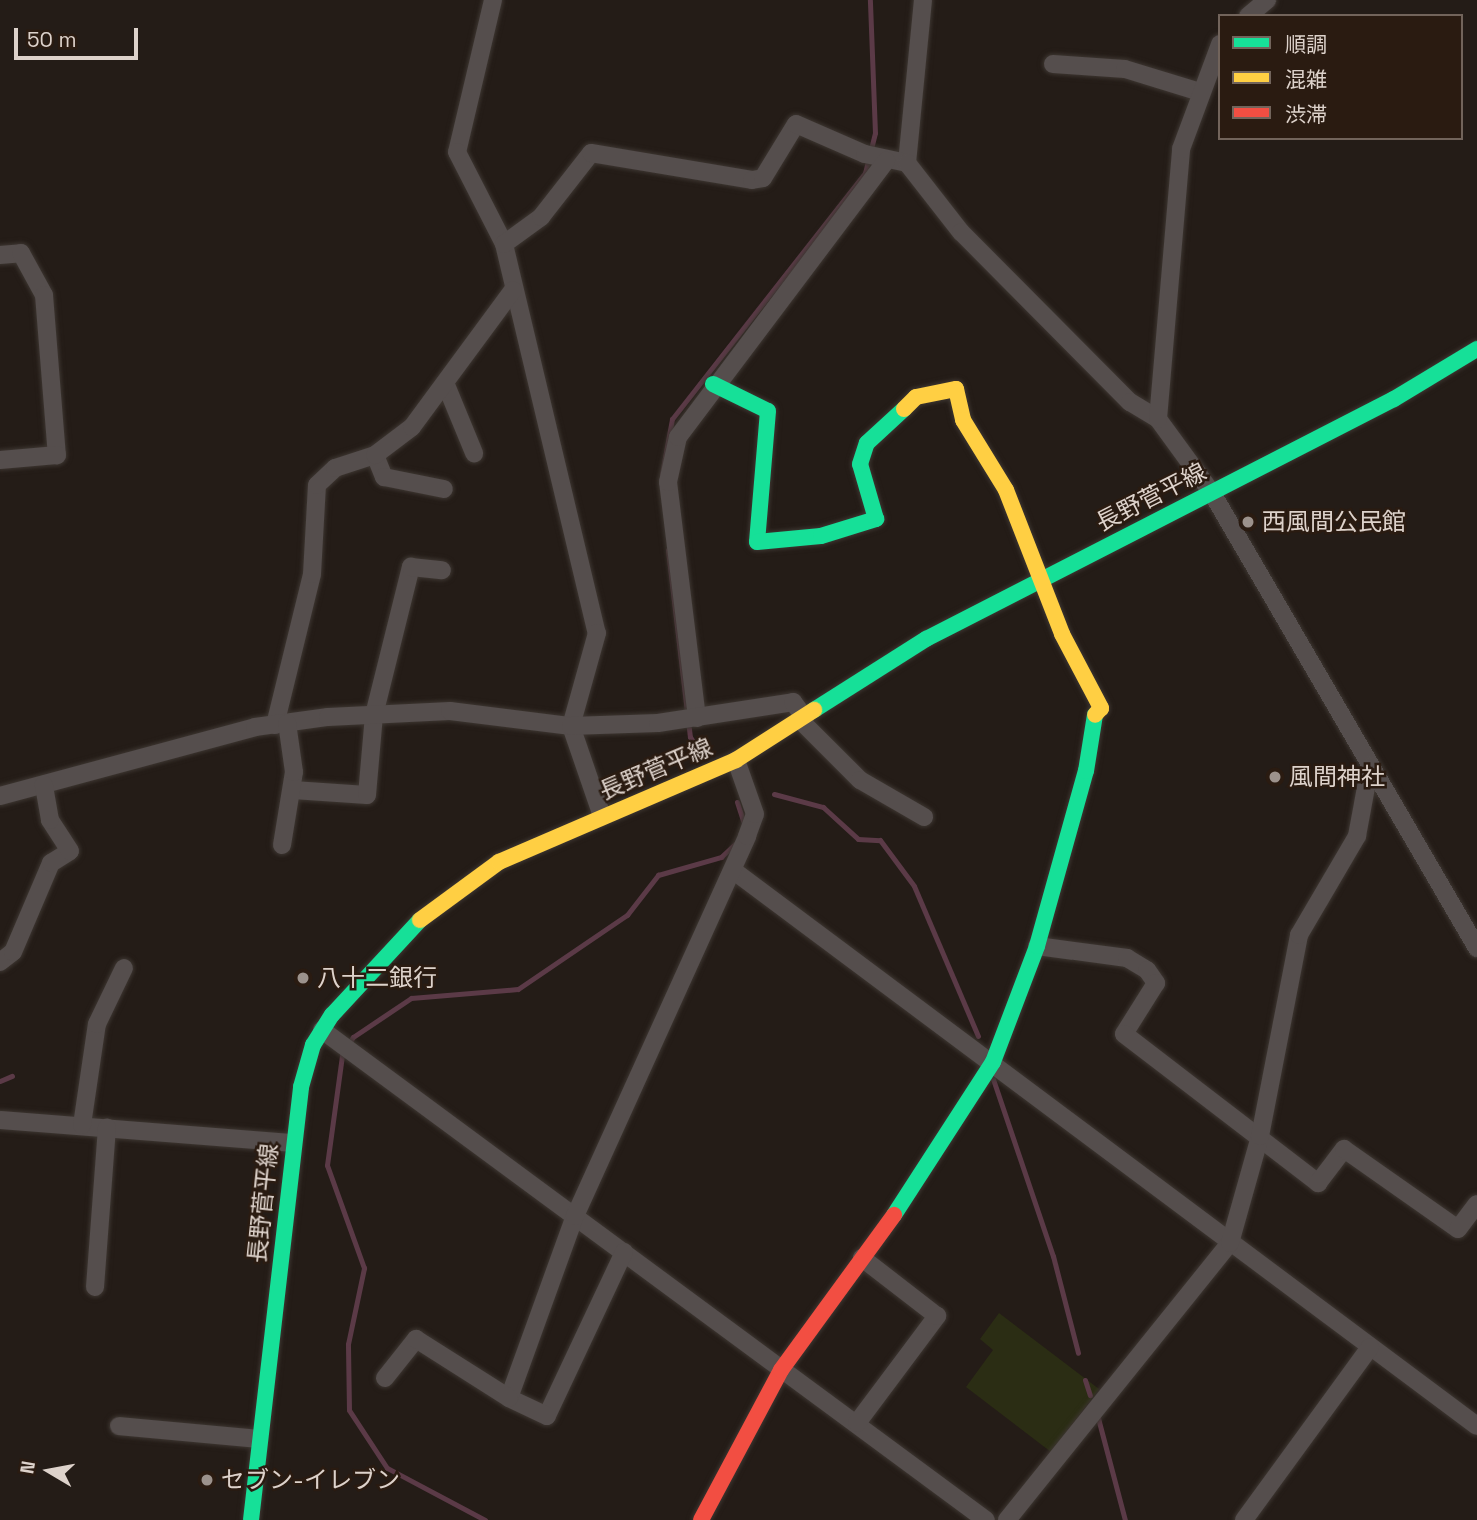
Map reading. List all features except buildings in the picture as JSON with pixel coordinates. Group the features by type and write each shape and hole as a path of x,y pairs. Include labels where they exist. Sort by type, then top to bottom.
{"main road":[{"name":"長野菅平線","path":"251,1520 291,1143 301,1087 321,1030 359,978 461,884 603,816 736,760 926,639 1212,493 1477,349"},
{"path":"701,1520 744,1430 781,1370 862,1258 993,1062 1037,946 1086,771 1089,721 1101,708 1040,579 1006,490 964,420 956,389 916,397 867,443 860,464 876,519 821,536 757,542 768,411 713,384"}],"street":[{"path":"492,0 457,152 504,244 597,633 571,726 603,816"},
{"path":"907,163 923,0"},
{"path":"1250,14 1267,0"},
{"path":"1158,419 1172,215 1181,149 1218,49"},
{"path":"1053,64 1125,69 1200,92"},
{"path":"504,244 541,217 591,153 752,180 763,178 796,124 877,158 907,163 961,232 1130,402 1158,419 1212,493 1477,948"},
{"path":"691,719 668,482 678,437 713,384 877,158"},
{"path":"0,255 21,253 44,295 57,455 0,460"},
{"path":"282,845 293,790 281,724 312,575 317,485 335,468 375,454 412,427 446,385 513,290"},
{"path":"446,385 474,453"},
{"path":"375,454 384,477 444,489"},
{"path":"293,790 367,795 374,715 411,567 442,570"},
{"path":"0,796 281,724 374,715 462,711 571,726 691,719 793,702 802,719 860,779 924,817"},
{"path":"509,1398 575,1216 734,871 755,814 736,760"},
{"path":"1007,1520 1230,1243 1260,1136 1299,935 1357,836 1370,766"},
{"path":"0,962 13,952 51,863 70,851 50,820 44,785"},
{"path":"734,871 1477,1426"},
{"path":"1037,946 1128,958 1147,970 1156,984 1124,1034 1318,1183 1343,1149 1458,1229 1477,1205"},
{"path":"82,1125 96,1024 124,968"},
{"path":"321,1030 347,1044 781,1370 857,1423 986,1520"},
{"path":"0,1120 291,1143"},
{"path":"95,1287 107,1127"},
{"path":"385,1378 416,1339 509,1398 547,1416 624,1252"},
{"path":"857,1423 937,1316 862,1258"},
{"path":"1244,1520 1370,1347"},
{"path":"119,1426 258,1439"}],"green space":[{"path":"999,1313 1099,1389 1051,1452 966,1387 993,1350 980,1339"}],"waterway":[{"path":"662,474 672,419 865,173 875,133 870,0"},
{"path":"668,550 690,737 704,758"},
{"path":"774,794 823,807 858,839 880,840 914,886 978,1036"},
{"path":"737,802 744,823"},
{"path":"485,1520 387,1468 349,1410 348,1344 364,1268 327,1165 342,1055 353,1037 411,998 518,989 627,915 658,875 721,857 735,844"},
{"path":"0,1081 12,1076"},
{"path":"993,1079 1053,1256 1078,1353"},
{"path":"1085,1380 1090,1395"},
{"path":"1098,1418 1125,1520"}],"traffic: fast":[{"path":"814,710 926,639 1394,399 1477,349"},
{"path":"713,384 768,411 757,542 821,536 876,519 860,464 867,443 904,409"},
{"path":"894,1215 993,1062 1037,946 1086,771 1095,715"},
{"path":"251,1520 301,1087 313,1045 332,1015 420,920"}],"traffic: slow":[{"path":"904,409 916,397 956,389 963,420 1006,490 1062,634 1101,708 1095,715"},
{"path":"420,920 499,862 736,760 814,710"}],"traffic: jam":[{"path":"701,1520 781,1370 894,1215"}],"place":[{"name":"西風間公民館","path":"1248,522"},
{"name":"風間神社","path":"1275,777"},
{"name":"八十二銀行","path":"303,978"},
{"name":"セブン-イレブン","path":"207,1480"}]}
